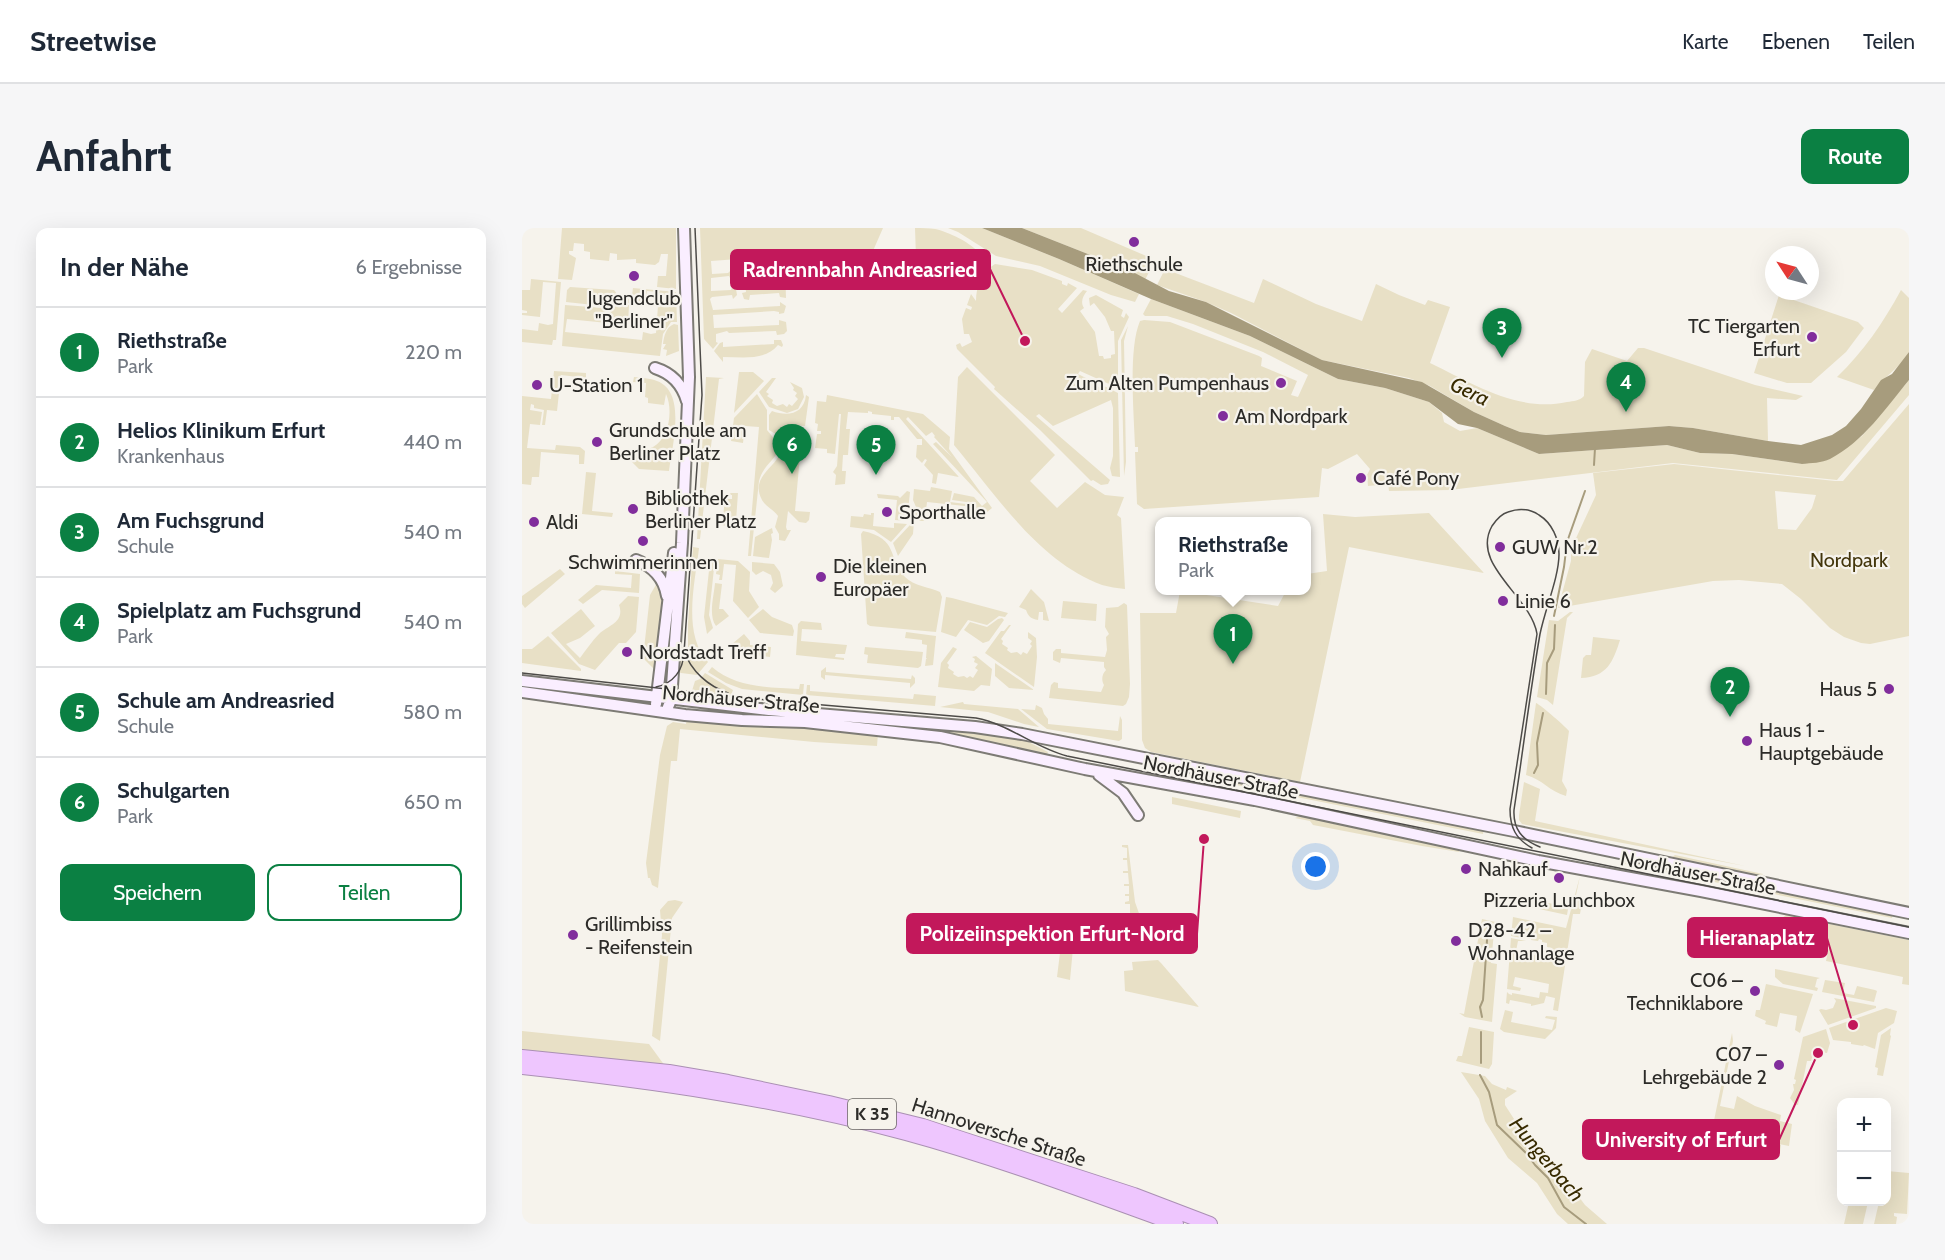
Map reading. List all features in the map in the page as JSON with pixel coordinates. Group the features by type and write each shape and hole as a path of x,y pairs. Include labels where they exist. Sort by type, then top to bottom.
{"highway":[{"name":"Hannoversche Straße","path":"522,1057 669,1072 729,1082 923,1126 1134,1195 1210,1224"},
{"name":"Hannoversche Straße","path":"522,1067 674,1085 760,1099 905,1133 1005,1162 1176,1224"}],"main road":[{"path":"661,711 671,700 682,543 689,353 684,228"},
{"path":"655,368 668,373 676,381 683,390 688,407"},
{"path":"661,711 657,698 676,542 682,517"},
{"path":"636,560 660,578 666,590 668,604"},
{"name":"Nordhäuser Straße","path":"522,681 671,700 975,727 1022,734 1662,861 1909,913"},
{"name":"Nordhäuser Straße","path":"522,692 742,720 805,722 909,733 998,748 1085,769 1255,800 1538,861 1909,933"},
{"path":"1085,769 1115,785 1127,797 1138,815"}],"green space":[{"path":"562,228 676,228 676,289 657,287 658,276 666,276 668,254 661,254 659,262 655,265 636,263 636,259 617,260 617,254 610,253 609,261 590,259 590,252 584,251 584,244 574,243 573,251 569,251 569,254 576,258 572,280 558,279"},
{"path":"700,228 883,228 862,276 816,259 789,260 785,267 786,298 780,297 779,293 750,295 749,300 744,299 742,293 746,292 743,264 739,264 738,259 711,261 712,274 728,273 731,270 736,276 731,280 729,276 711,278 711,291 731,290 732,287 736,289 737,295 733,299 732,295 712,297 710,299 713,310 780,306 780,302 786,306 784,313 779,314 774,311 713,315 714,328 779,325 779,320 786,322 787,331 777,335 776,331 729,333 727,331 716,334 718,343 713,349 704,339"},
{"path":"915,228 935,229 956,237 972,246 982,257 983,263 949,271 937,262 928,263 927,258 916,258"},
{"path":"948,228 982,228 1139,294 1135,302 1111,295 1040,266 996,256"},
{"path":"1022,228 1081,228 1151,258 1151,268 1145,280 1131,271"},
{"path":"995,264 1032,270 1062,281 1062,284 1067,286 1068,283 1077,288 1058,309 1062,313 1083,290 1087,291 1082,299 1084,308 1080,311 1095,332 1099,356 1103,356 1104,359 1111,358 1111,355 1115,354 1114,331 1111,331 1105,317 1094,303 1090,306 1089,298 1096,295 1123,310 1121,316 1124,318 1126,313 1129,317 1118,341 1118,388 1080,371 1078,374 1101,388 1102,385 1118,393 1120,477 1112,476 1110,468 1113,456 1111,400 1053,426 1039,414 1036,416 1110,480 1108,484 1101,485 1091,481 1040,430 994,389 995,387 957,349 956,345 960,343 962,347 972,342 969,334 964,334 962,319 966,308 971,310 972,307 967,305 971,294 976,301 981,280"},
{"path":"1165,269 1254,303 1263,279 1316,304 1362,321 1376,284 1425,305 1428,300 1450,307 1430,363 1479,387 1513,400 1549,404 1578,400 1584,396 1585,362 1592,349 1627,361 1638,348 1644,348 1755,385 1803,396 1796,400 1767,398 1768,441 1669,426 1546,435 1520,432 1474,412 1430,386 1409,378 1322,360 1231,313 1157,285"},
{"path":"531,279 561,282 556,340 553,340 552,345 522,342 522,329 538,331 539,323 553,324 556,283 543,282 540,317 522,315 527,311 522,310 522,290 530,290"},
{"path":"570,287 614,290 621,299 629,299 629,303 610,304 629,305 628,325 567,319 565,332 642,340 643,332 656,333 659,292 647,291 645,304 631,303 633,288 676,292 677,322 671,322 663,334 660,356 562,346 565,305 603,308 603,306 566,302 567,290"},
{"path":"1901,290 1909,298 1909,352 1907,356 1874,390 1837,377 1872,336"},
{"path":"1151,299 1250,336 1338,379 1385,388 1429,402 1442,413 1444,422 1460,431 1477,428 1539,454 1667,445 1700,453 1732,454 1802,464 1829,459 1862,436 1909,380 1909,395 1837,480 1673,463 1450,490 1389,491 1388,484 1368,486 1367,475 1370,469 1357,454 1328,469 1322,468 1319,497 1144,509 1137,504 1135,452 1138,452 1138,447 1135,447 1133,400 1134,348 1140,321 1170,322 1259,356 1262,358 1261,366 1297,381 1291,395 1298,397 1308,375 1263,352 1193,324 1167,316 1145,316 1143,314"},
{"name":"TC Tiergarten Erfurt","path":"1777,300 1794,300 1858,322 1864,328 1846,352 1811,383 1787,383 1754,373"},
{"path":"674,324 678,325 679,351 666,356 667,350 663,349 666,344 663,344 664,338 667,330"},
{"path":"1128,326 1124,341 1126,462 1124,476 1121,340"},
{"path":"774,340 781,340 782,347 778,345 767,354 760,356 723,357 723,362 714,351 723,342 723,347 774,344"},
{"path":"967,367 1055,455 1030,481 1057,508 1085,482 1105,495 1124,497 1117,515 1121,518 1125,589 1102,585 1058,560 1020,525 954,445 958,377"},
{"path":"554,371 586,373 586,378 561,375 557,411 547,410 545,425 542,425 544,410 534,408 531,404 530,410 542,412 540,425 530,424 527,448 555,450 556,445 580,447 585,451 584,464 579,464 579,455 541,452 539,477 532,477 531,485 522,484 522,396 551,399"},
{"path":"739,372 753,372 764,381 734,413"},
{"path":"634,377 657,381 666,387 672,396 675,421 669,471 639,469 626,456 634,448 648,449 659,443 666,430 669,415 666,394 664,405 648,403 648,398 645,397 646,383 633,382"},
{"path":"706,377 724,378 719,379 700,539 697,539"},
{"path":"772,378 776,378 766,392 769,394 767,396 773,400 772,403 777,406 783,404 787,407 789,404 792,406 798,399 790,382 802,388 804,397 798,409 787,413 769,407 759,392"},
{"path":"757,394 767,410 767,430 774,439 777,452 762,472 759,481 751,556 748,556 759,427 745,426 743,443 731,441 734,418"},
{"path":"806,395 809,397 805,426 792,425 789,438 795,439 794,455 800,456 795,511 810,512 809,520 806,523 799,522 788,511 786,527 787,530 791,530 785,541 779,540 775,527 778,516 762,500 759,492 761,479 781,451 779,436 769,430 769,415 772,411 789,414 799,410"},
{"path":"827,395 923,414 950,437 949,449 992,508 981,517 974,507 927,502 926,511 916,507 913,500 914,489 930,491 931,487 952,491 950,502 966,504 966,502 952,500 954,493 974,497 982,506 987,502 933,444 936,442 952,457 932,432 926,436 908,417 906,419 959,477 938,473 936,484 932,483 933,475 924,465 927,460 925,459 922,463 916,457 917,445 922,445 922,439 917,439 899,417 891,420 891,416 872,414 868,411 868,413 848,412 846,429 850,429 848,455 843,455 842,471 846,471 845,484 835,485 836,475 833,472 837,466 841,414 839,414 835,454 827,453 827,449 815,448 817,434 821,434 821,431 817,431 818,424 815,423 817,401 826,402"},
{"name":"Nordpark","path":"1909,404 1909,636 1870,644 1861,643 1844,637 1830,628 1782,584 1739,580 1713,581 1558,608 1571,561 1571,549 1596,495 1593,473 1674,464 1843,481","holes":["1775,491 1816,495 1812,508 1796,530 1778,529"]},
{"path":"586,472 596,473 592,511 613,513 612,517 582,514"},
{"path":"907,491 910,492 907,521 895,520 897,500 878,498 877,494 900,498"},
{"path":"738,493 736,521 732,521 727,526 722,525 725,499 732,499 732,495 726,495"},
{"path":"911,508 919,514 926,515 924,521 914,521 913,534 898,556 893,543 910,525"},
{"path":"874,513 873,526 894,528 894,523 907,524 891,542 874,530 850,527 851,516 863,517 864,514 871,515"},
{"path":"1429,513 1484,573 1349,547 1300,782 1151,752 1145,748 1142,740 1140,613 1176,613 1179,595 1206,595 1278,606 1284,595 1311,595 1311,573 1327,571 1323,514 1355,517"},
{"path":"772,528 769,558 753,556 755,537"},
{"path":"863,531 874,534 887,544 905,577 940,592 942,597 936,632 867,624 861,534"},
{"path":"693,547 699,548 693,592 693,623 700,650 708,662 697,675 681,673 677,671 679,668 675,665 679,647 688,647"},
{"path":"712,559 715,559 709,615 713,628 707,634 704,617"},
{"path":"718,559 738,561 750,572 749,591 759,607 748,618 733,601 736,565 724,564 722,580 719,580 720,575 716,574"},
{"path":"752,562 774,564 780,572 783,586 775,593 770,589 773,583 771,575 763,571 756,575 752,571"},
{"path":"560,569 565,574 525,608 522,604 522,596"},
{"path":"615,571 640,574 639,593 602,590 583,604 578,600 596,585 631,588 632,575 615,574"},
{"path":"657,583 660,584 663,597 657,669 654,669 643,658 650,595"},
{"path":"715,583 722,584 719,609 723,609 729,616 716,626 712,616"},
{"path":"1031,589 1044,602 1049,621 1043,620 1043,612 1039,612 1038,620 1036,620 1030,617 1026,610 1019,607"},
{"path":"628,596 639,597 636,632 626,643 619,643 595,670 579,664 551,633 581,609 595,626 580,638 566,644 580,658 599,634 618,619 619,605"},
{"path":"946,597 1008,613 1005,617 999,616 987,625 968,620 956,637 941,632"},
{"path":"1063,601 1097,604 1096,621 1061,618"},
{"path":"1124,603 1127,605 1130,684 1126,704 1123,706 1049,698 1051,685 1054,682 1058,683 1058,688 1101,692 1104,685 1102,677 1106,670 1104,662 1061,658 1060,663 1053,660 1053,652 1061,649 1061,653 1105,657 1106,637 1109,634 1105,627 1106,608 1118,607"},
{"path":"763,609 772,617 792,625 793,636 760,633 749,620"},
{"path":"1573,612 1567,618 1553,705 1537,697 1549,620 1558,621"},
{"path":"1002,618 1004,620 989,641 983,643 964,630 970,622 987,627"},
{"path":"801,621 821,623 822,630 802,629 801,641 847,645 845,654 836,654 835,657 844,658 844,660 796,655 798,624"},
{"path":"1011,625 1001,639 1002,644 1011,653 1027,654 1032,646 1028,632 1036,638 1034,687 985,653 1001,631"},
{"path":"906,632 936,636 933,665 925,666 927,645 922,644 922,640 905,638"},
{"path":"744,634 750,641 750,645 771,647 770,657 745,653 736,648 732,644"},
{"path":"548,636 581,671 522,663 522,649 532,649"},
{"path":"1593,637 1620,640 1608,667 1597,675 1581,678 1583,658 1591,655"},
{"path":"865,647 923,652 921,666 918,668 867,663 868,655 864,654"},
{"path":"953,647 957,649 947,663 948,668 954,672 953,674 958,677 973,678 978,670 975,668 978,664 972,657 976,656 992,669 990,686 981,685 974,691 938,687 941,663"},
{"path":"995,663 1034,690 1009,688 995,676"},
{"path":"712,667 721,674 742,683 799,689 800,684 804,684 803,695 742,689 708,672"},
{"path":"826,667 826,672 911,679 912,675 915,683 910,688 910,683 825,675 825,680 821,677 821,671"},
{"path":"705,673 733,690 730,698 691,694 695,681"},
{"path":"807,685 810,685 810,691 913,699 914,694 936,696 935,706 806,695"},
{"path":"963,702 964,704 1018,709 1039,727 988,712 940,707"},
{"path":"1536,703 1569,731 1562,781 1567,790 1566,796 1526,775"},
{"path":"1036,705 1042,708 1048,724 1118,731 1120,716 1122,739 1119,741 1047,729 1021,709 1035,710"},
{"path":"687,718 878,733 877,746 680,729 677,761 671,761 658,888 652,885 648,878 646,863 660,755 667,726 673,722 686,724"},
{"path":"912,726 1017,736 1048,752 1046,757 912,730"},
{"path":"1162,767 1484,829 1483,834 1161,770"},
{"path":"1524,782 1540,789 1535,821 1745,866 1522,824 1519,815"},
{"path":"1172,797 1241,811 1240,818 1172,804"},
{"path":"1302,815 1459,849 1459,852 1313,825 1310,821 1295,818"},
{"path":"1122,845 1128,845 1135,902 1148,939 1144,946 1134,945 1127,939 1132,936 1132,931 1126,931 1126,927 1131,926 1130,916 1126,916 1130,914 1130,904 1125,904 1129,901 1129,896 1125,894 1129,894 1129,886 1124,886 1124,884 1129,884 1128,873 1123,873 1123,871 1128,871 1127,860 1123,860 1127,858 1127,848"},
{"path":"1628,850 1672,857 1675,855 1763,874 1760,878"},
{"path":"1620,859 1893,913 1892,918 1620,863"},
{"path":"1580,876 1575,900 1582,902 1580,914 1573,914 1558,1011 1553,1010 1555,998 1546,996 1544,1003 1531,1006 1531,1004 1510,1000 1509,1004 1506,1003 1507,992 1512,995 1512,993 1539,998 1540,992 1548,993 1549,984 1515,977 1513,986 1521,988 1520,991 1507,989 1511,938 1526,941 1518,941 1516,951 1550,958 1552,948 1547,947 1547,943 1539,939 1538,941 1531,940 1531,937 1527,939 1511,936 1513,917 1566,928"},
{"path":"1523,898 1564,906 1565,902 1569,903 1567,915 1521,905"},
{"path":"668,901 683,902 672,918 660,1041 652,1036 662,935 660,910"},
{"path":"1786,915 1822,922 1817,945 1809,943 1812,928 1803,926 1796,955 1780,952 1787,919 1782,918"},
{"path":"1482,919 1500,923 1499,932 1494,932 1491,963 1497,964 1492,1022 1465,1017 1459,1013 1464,1014"},
{"path":"1825,923 1909,940 1909,985 1902,984 1903,977 1826,961 1829,947 1820,945"},
{"path":"1061,945 1073,948 1070,980 1057,977"},
{"path":"1158,960 1199,1007 1125,991 1124,971 1133,970 1132,962"},
{"path":"1775,969 1820,978 1817,979 1815,987 1818,988 1817,991 1783,984 1775,977"},
{"path":"1825,980 1845,983 1843,993 1854,995 1857,986 1875,990 1877,991 1874,1002 1822,992"},
{"path":"1766,984 1813,994 1800,1033 1795,1030 1797,1016 1780,1013 1777,1027 1765,1024 1766,1021 1755,1016 1756,1010 1760,1010"},
{"path":"1834,998 1876,1006 1876,1008 1828,1025 1819,1010 1833,1008 1836,1001"},
{"path":"1886,1008 1897,1011 1894,1023 1878,1033 1875,1049 1851,1044 1851,1042 1833,1040 1829,1028"},
{"path":"1505,1010 1513,1012 1511,1022 1552,1030 1555,1020 1545,1018 1546,1016 1557,1017 1556,1028 1545,1039 1504,1032 1500,1029"},
{"path":"1469,1027 1494,1032 1492,1064 1489,1069 1456,1061 1458,1056 1462,1056"},
{"path":"1891,1028 1883,1076 1877,1075 1878,1068 1875,1067 1881,1035"},
{"path":"1826,1029 1830,1043 1827,1053 1814,1051 1811,1061 1807,1061 1798,1105 1795,1105 1790,1098 1794,1090 1793,1084 1796,1080 1794,1079 1803,1037"},
{"path":"522,1031 649,1044 665,1066 522,1052"},
{"path":"1732,1033 1733,1041 1720,1106 1734,1109 1737,1096 1755,1106 1781,1115 1780,1121 1792,1124 1789,1146 1779,1144 1781,1145 1780,1152 1770,1150 1770,1147 1711,1135"},
{"path":"1461,1072 1485,1076 1492,1084 1506,1090 1507,1087 1517,1091 1505,1099 1505,1105 1525,1136 1558,1169 1585,1205 1607,1224 1568,1224 1557,1214 1537,1183 1508,1158 1485,1121 1479,1099"},
{"path":"1891,1171 1909,1173 1907,1214 1894,1213 1897,1217 1896,1224 1874,1224 1878,1206 1891,1206"},
{"path":"1848,1206 1867,1206 1863,1224 1844,1224"}],"shaded area":[{"path":"982,228 1022,228 1131,271 1169,291 1206,302 1322,360 1422,382 1474,412 1520,432 1546,435 1669,426 1801,445 1832,435 1846,426 1881,380 1892,374 1909,352 1909,380 1863,434 1842,452 1820,462 1802,464 1732,454 1700,453 1667,445 1539,454 1477,428 1458,424 1429,402 1385,388 1338,379 1250,336 1151,299"}],"waterway":[{"name":"Hungerbach","path":"1594,465 1595,448"},
{"name":"Hungerbach","path":"1554,616 1567,542 1585,491"},
{"name":"Hungerbach","path":"1546,694 1547,663 1554,649 1555,625"},
{"name":"Hungerbach","path":"1534,773 1538,765 1537,743 1543,713"},
{"name":"Hungerbach","path":"1482,1017 1480,1007 1483,1000 1488,925"},
{"name":"Hungerbach","path":"1481,1032 1481,1063"},
{"name":"Hungerbach","path":"1480,1075 1489,1092 1497,1125 1548,1178 1564,1207 1586,1224"}],"tram line":[{"path":"656,687 673,679 682,665 684,653 702,395 695,228"},
{"path":"1532,848 1515,832 1510,809 1537,634 1524,607 1495,567 1489,554 1487,540 1492,526 1499,517 1505,513 1520,510 1528,510 1544,518 1554,532 1559,548 1557,573 1540,634 1514,810 1515,823 1520,833 1528,841 1540,847"},
{"path":"684,651 691,665 701,677 728,693"},
{"path":"522,673 776,701 976,718 1000,725 1044,748 1067,756 1909,927"}],"place":[{"name":"Riethschule","path":"1134,242"},
{"name":"Jugendclub \"Berliner\"","path":"634,276"},
{"name":"TC Tiergarten Erfurt","path":"1812,337"},
{"name":"Radrennbahn Andreasried","path":"1025,341"},
{"name":"Am Fuchsgrund","path":"1502,358"},
{"name":"Zum Alten Pumpenhaus","path":"1281,383"},
{"name":"U-Station 1","path":"537,385"},
{"name":"Spielplatz am Fuchsgrund","path":"1626,412"},
{"name":"Am Nordpark","path":"1223,416"},
{"name":"Grundschule am Berliner Platz","path":"597,442"},
{"name":"Schulgarten","path":"792,474"},
{"name":"Schule am Andreasried","path":"876,475"},
{"name":"Café Pony","path":"1361,478"},
{"name":"Bibliothek Berliner Platz","path":"633,509"},
{"name":"Sporthalle","path":"887,512"},
{"name":"Aldi","path":"534,522"},
{"name":"Schwimmerinnen","path":"643,541"},
{"name":"GUW Nr.2","path":"1500,547"},
{"name":"Die kleinen Europäer","path":"821,577"},
{"name":"Linie 6","path":"1503,601"},
{"name":"Nordstadt Treff","path":"627,652"},
{"name":"Riethstraße","path":"1233,664"},
{"name":"Haus 5","path":"1889,689"},
{"name":"Helios Klinikum Erfurt","path":"1730,717"},
{"name":"Haus 1 - Hauptgebäude","path":"1747,741"},
{"name":"Polizeiinspektion Erfurt-Nord","path":"1204,839"},
{"name":"Nahkauf","path":"1466,869"},
{"name":"Pizzeria Lunchbox","path":"1559,878"},
{"name":"Grillimbiss - Reifenstein","path":"573,935"},
{"name":"D28-42 – Wohnanlage","path":"1456,941"},
{"name":"C06 – Techniklabore","path":"1755,991"},
{"name":"Hieranaplatz","path":"1853,1025"},
{"name":"University of Erfurt","path":"1818,1053"},
{"name":"C07 – Lehrgebäude 2","path":"1779,1065"}],"water label":[{"name":"Gera","path":"1470,391"}]}
